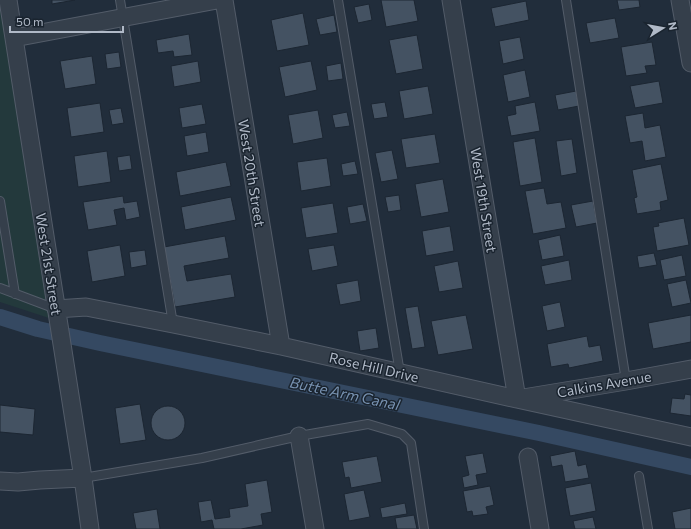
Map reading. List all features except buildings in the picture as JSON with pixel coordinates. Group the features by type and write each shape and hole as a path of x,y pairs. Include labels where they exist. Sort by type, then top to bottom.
{"street":[{"name":"West 21st Street","path":"8,0 90,529"},
{"path":"14,38 217,0"},
{"name":"West 20th Street","path":"224,0 281,346"},
{"name":"West 19th Street","path":"451,0 517,399"},
{"path":"680,0 691,64"},
{"name":"Rose Hill Drive","path":"57,315 86,307 281,346 691,437"},
{"name":"Calkins Avenue","path":"517,399 691,369"},
{"path":"299,436 315,529"},
{"path":"528,457 540,529"},
{"path":"0,480 18,482 83,478"}],"lane":[{"path":"120,0 173,324"},
{"path":"338,0 400,373"},
{"path":"566,0 626,381"},
{"path":"0,201 15,294"},
{"path":"0,288 57,315"},
{"path":"83,478 202,458 299,436 368,424 402,434 411,443 424,529"},
{"path":"639,476 648,529"}],"green space":[{"path":"0,0 58,321 0,302"}],"waterway":[{"name":"Butte Arm Canal","path":"0,317 38,329 100,343 539,433 691,467"}]}
